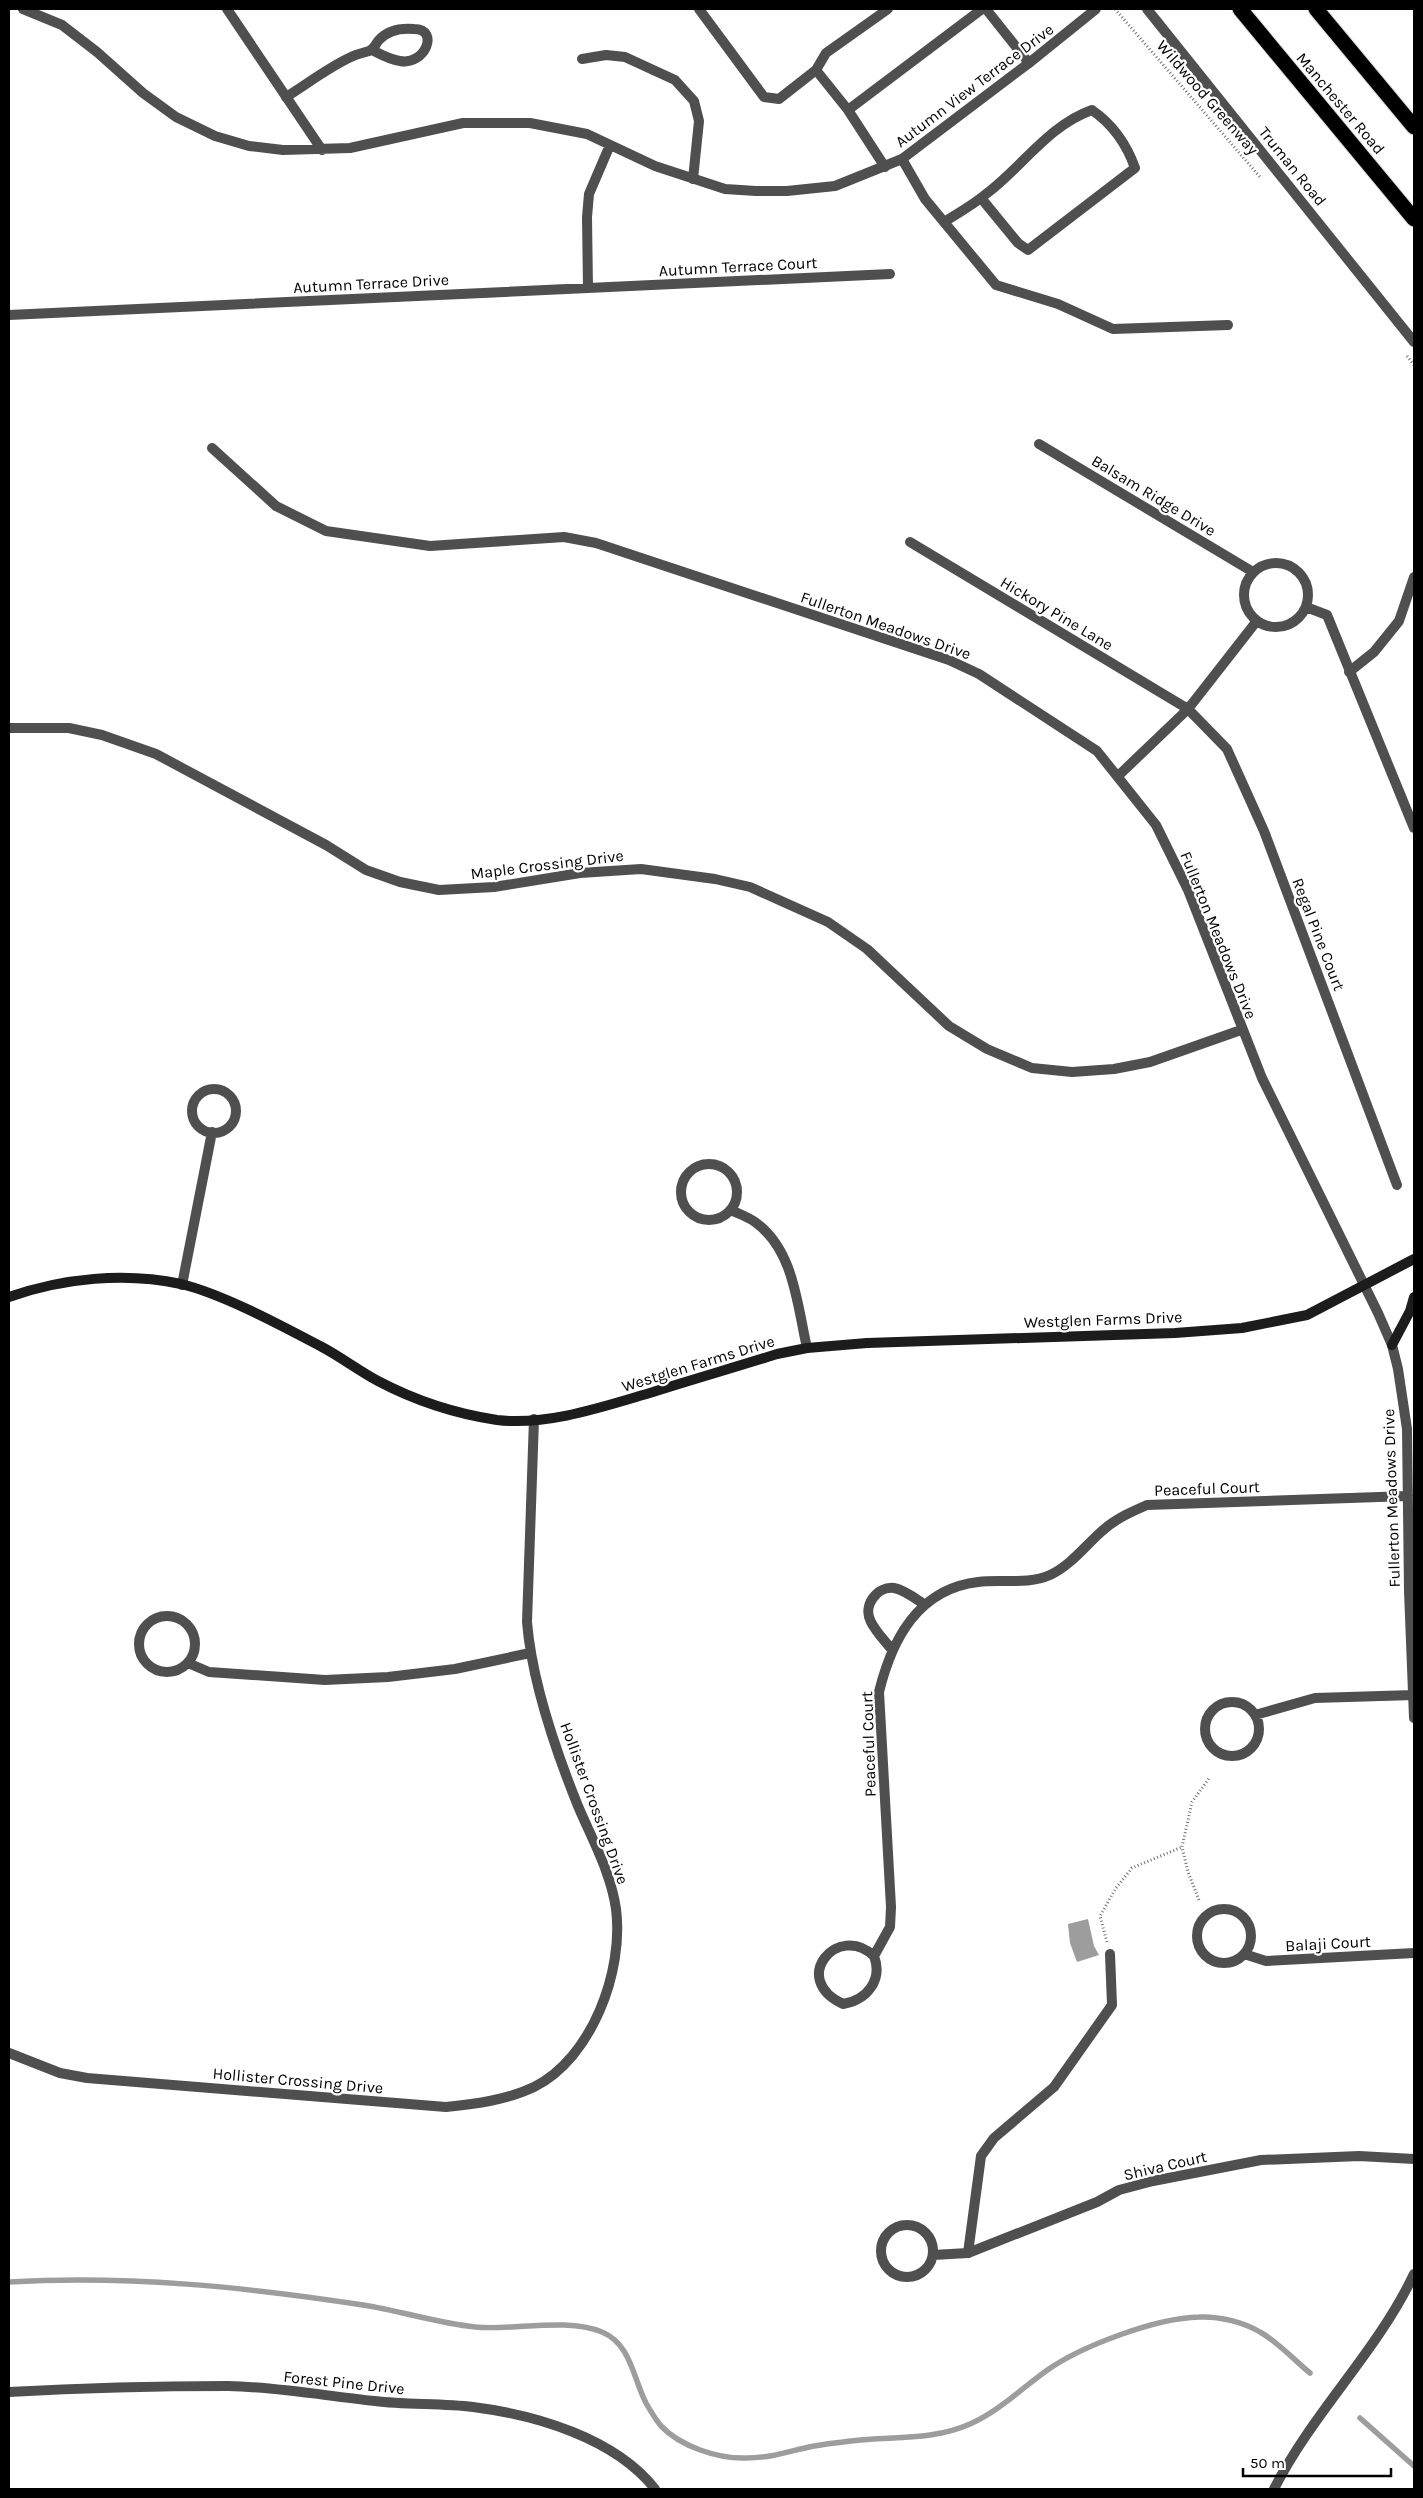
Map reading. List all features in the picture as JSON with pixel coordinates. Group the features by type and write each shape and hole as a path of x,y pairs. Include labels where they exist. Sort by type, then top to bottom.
{"highway":[{"name":"Manchester Road","path":"1240,9 1414,219"},
{"path":"1316,9 1414,127"}],"street":[{"name":"Autumn View Terrace Drive","path":"23,9 62,25 97,52 143,93 176,117 215,136 249,146 274,149 322,150 350,148 463,123 530,123 578,132 655,166 725,189 787,191 835,186 902,159 1029,63 1096,9"},
{"path":"227,9 322,150"},
{"path":"699,9 764,97 779,99 816,70 826,53 888,9"},
{"path":"848,110 982,9"},
{"path":"986,9 1029,63"},
{"name":"Truman Road","path":"1147,9 1414,342"},
{"path":"286,97 351,57 372,50 381,38 391,31 414,28 422,30 427,34 426,50 418,59 409,62 399,61 372,50"},
{"path":"582,59 606,55 625,57 675,80 694,101 699,121 694,179"},
{"path":"816,70 848,110 885,167"},
{"path":"944,222 981,198 1060,127 1078,115 1092,110 1101,116 1129,149 1135,168 1028,250 1018,243 981,198"},
{"path":"588,288 587,217 589,194 610,145"},
{"path":"902,159 925,199 996,285 1058,304 1114,329 1228,325"},
{"name":"Autumn Terrace Court","path":"588,288 890,274"},
{"name":"Autumn Terrace Drive","path":"9,315 588,288"},
{"name":"Balsam Ridge Drive","path":"1039,444 1253,572"},
{"name":"Fullerton Meadows Drive","path":"212,448 276,506 326,531 430,546 564,537 596,543 949,660 979,674 1097,751 1156,825 1188,890 1241,1030 1262,1078 1366,1284 1392,1345 1407,1429 1414,1718"},
{"name":"Hickory Pine Lane","path":"910,542 1188,709"},
{"path":"1273,563 1292,568 1301,575 1306,585 1308,596 1306,608 1294,623 1283,627 1272,628 1256,622 1244,603 1243,592 1246,581 1253,572 1262,566 1273,563"},
{"path":"1349,672 1374,652 1399,620 1414,578"},
{"path":"1306,608 1327,615 1414,828"},
{"path":"1118,776 1188,709 1256,622"},
{"name":"Regal Pine Court","path":"1188,709 1227,749 1260,822 1397,1185"},
{"name":"Maple Crossing Drive","path":"9,728 69,728 102,735 156,754 326,845 366,870 400,882 439,890 494,887 580,873 642,869 715,879 750,887 828,922 867,949 949,1026 987,1049 1032,1068 1072,1072 1114,1069 1150,1062 1241,1030"},
{"path":"215,1088 229,1094 236,1106 236,1113 230,1126 224,1130 212,1132 197,1125 192,1111 193,1104 202,1092 215,1088"},
{"path":"182,1284 212,1132"},
{"path":"710,1163 728,1170 734,1178 737,1188 736,1201 731,1210 714,1220 696,1217 688,1211 682,1203 680,1193 686,1174 694,1168 710,1163"},
{"path":"731,1210 754,1221 781,1251 788,1266 807,1348"},
{"name":"Westglen Farms Drive","path":"9,1297 55,1284 94,1278 182,1284 228,1301 323,1348 379,1382 438,1406 500,1420 534,1419 587,1411 777,1354 807,1348 876,1342 1175,1333 1242,1328 1307,1315 1414,1259"},
{"path":"1392,1345 1410,1311 1414,1297"},
{"name":"Hollister Crossing Drive","path":"9,2053 60,2073 87,2078 446,2107 472,2104 524,2091 535,2086 571,2060 603,2006 611,1976 616,1942 616,1909 610,1884 562,1765 530,1653 528,1622 534,1419"},
{"name":"Peaceful Court","path":"874,1956 890,1927 891,1908 879,1692 887,1660 892,1650 907,1626 925,1605 939,1594 959,1586 978,1582 1029,1580 1049,1576 1065,1566 1103,1530 1125,1515 1147,1505 1408,1496"},
{"path":"892,1650 870,1621 869,1608 877,1593 892,1588 901,1590 925,1605"},
{"path":"165,1616 176,1617 186,1623 193,1632 195,1642 194,1653 188,1663 180,1670 169,1672 158,1671 148,1665 141,1656 139,1646 140,1635 146,1625 154,1618 165,1616"},
{"path":"188,1663 209,1672 272,1678 325,1680 388,1677 455,1669 530,1653"},
{"path":"1255,1715 1315,1698 1413,1695"},
{"path":"1228,1702 1239,1702 1248,1707 1255,1715 1258,1736 1253,1745 1245,1752 1235,1756 1224,1755 1215,1750 1208,1742 1205,1732 1206,1721 1210,1712 1218,1705 1228,1702"},
{"path":"1222,1908 1233,1910 1242,1915 1248,1924 1251,1934 1250,1945 1244,1954 1236,1961 1225,1963 1214,1962 1205,1956 1199,1948 1196,1938 1198,1927 1203,1918 1212,1911 1222,1908"},
{"path":"851,1945 865,1947 874,1956 878,1966 872,1988 865,1996 855,2002 843,2004 824,1993 819,1981 819,1970 830,1951 851,1945"},
{"name":"Balaji Court","path":"1244,1954 1266,1961 1414,1953"},
{"path":"968,2253 981,2156 994,2138 1054,2087 1112,2005 1110,1954"},
{"name":"Shiva Court","path":"933,2255 968,2253 1097,2202 1119,2190 1153,2181 1261,2160 1358,2156 1414,2159"},
{"path":"901,2225 911,2225 921,2228 928,2235 932,2244 933,2255 929,2264 922,2272 913,2276 903,2276 893,2273 886,2266 882,2257 881,2246 885,2237 892,2229 901,2225"},
{"path":"1274,2489 1304,2437 1370,2348 1402,2300 1414,2274"},
{"name":"Forest Pine Drive","path":"9,2392 229,2386 378,2402 474,2407 551,2424 572,2431 614,2452 655,2489"}],"path":[{"name":"Wildwood Greenway","path":"1115,9 1261,178"},
{"path":"1402,350 1414,365"},
{"path":"1199,1900 1188,1872 1182,1847 1192,1802 1210,1777"},
{"path":"1110,1954 1100,1916 1116,1888 1132,1868 1182,1847"}],"shaded area":[{"path":"1088,1919 1094,1946 1099,1955 1077,1962 1070,1943 1068,1924"}],"waterway":[{"path":"9,2282 98,2280 186,2284 275,2293 363,2305 475,2327 572,2325 588,2328 612,2337 625,2353 646,2403 661,2426 690,2446 713,2454 735,2458 763,2457 825,2444 926,2436 956,2429 991,2413 1046,2371 1079,2352 1098,2343 1141,2328 1182,2319 1215,2318 1231,2320 1246,2325 1273,2341 1310,2373"},
{"path":"1360,2418 1414,2466"}]}
